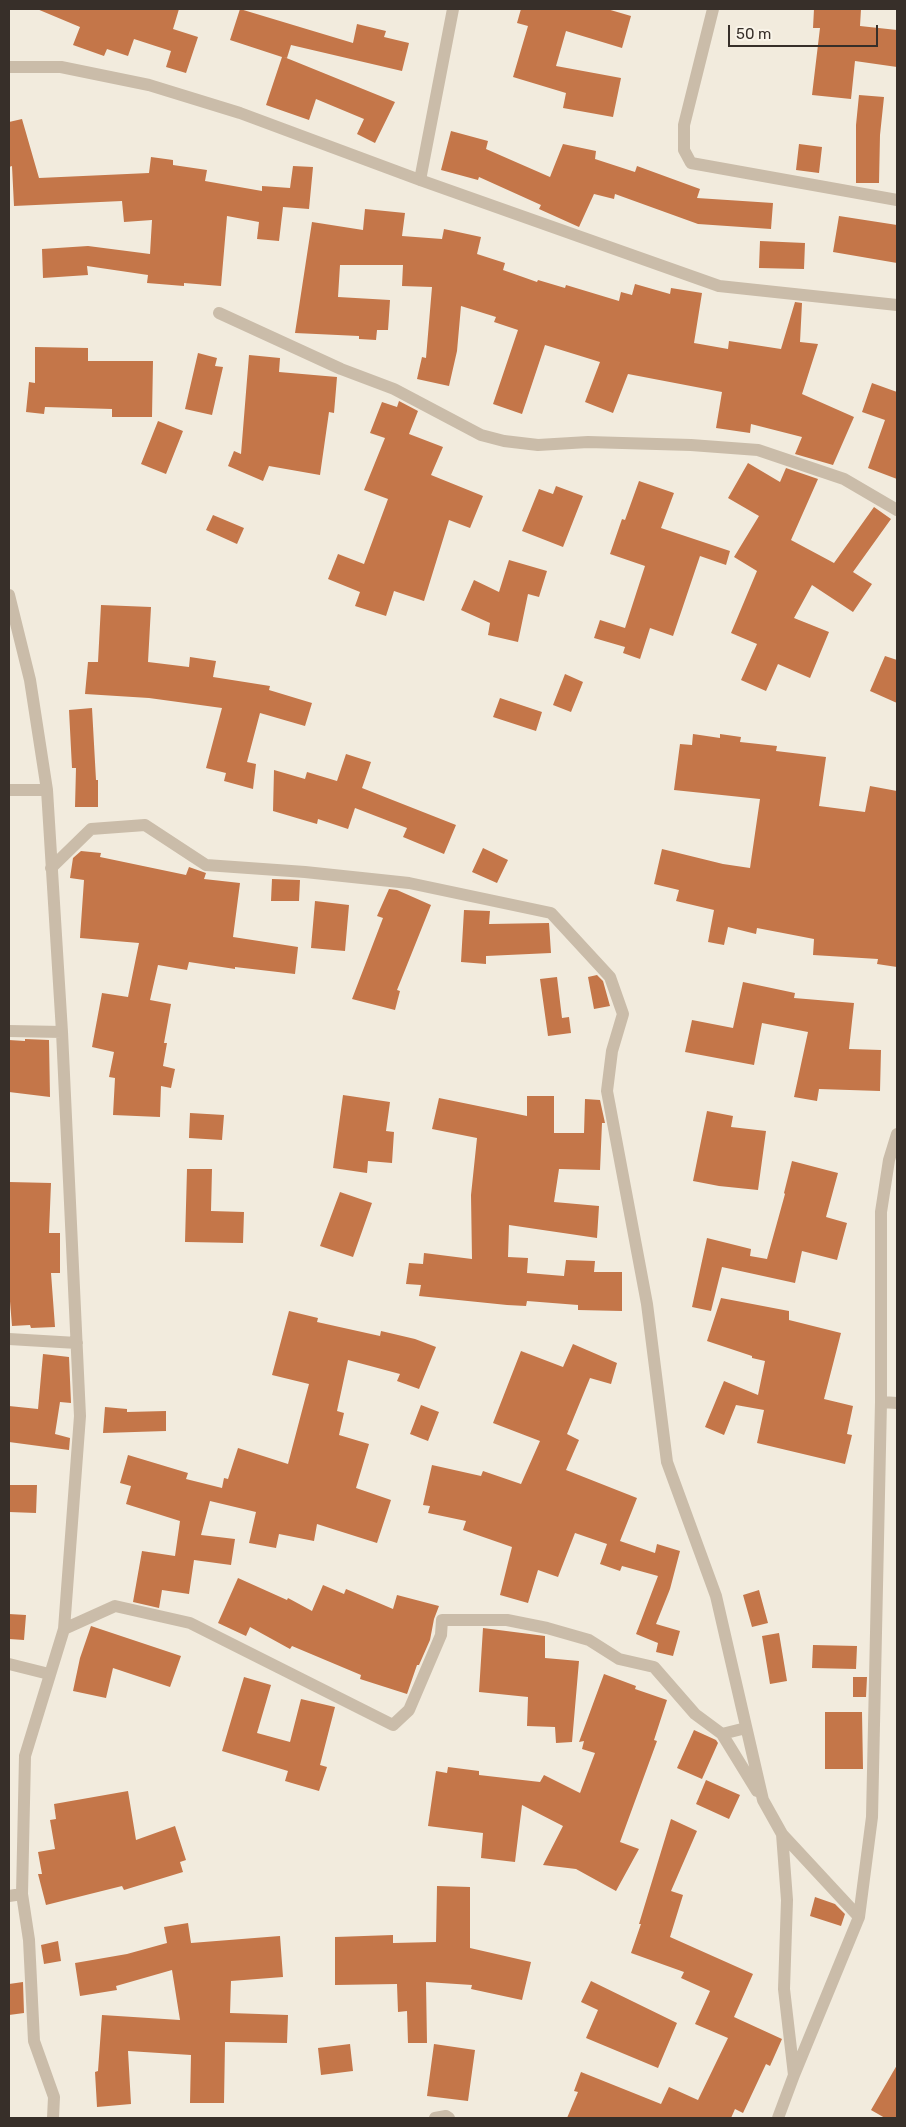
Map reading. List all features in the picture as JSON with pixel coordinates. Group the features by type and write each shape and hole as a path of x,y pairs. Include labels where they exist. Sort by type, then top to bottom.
{"street":[{"path":"420,180 452,9"},
{"path":"713,9 684,125 684,150 691,162 897,200"},
{"path":"9,67 61,67 150,85 240,113 420,180 719,286 897,305"},
{"path":"219,313 342,370 394,389 481,435 504,441 538,445 588,442 691,445 758,450 844,479 897,510"},
{"path":"9,595 30,680 47,790 50,868 62,1032 80,1416 64,1630 24,1756 15,1895 29,1940 34,2042 54,2097 53,2118"},
{"path":"9,790 47,790"},
{"path":"50,868 91,830 144,825 206,865 305,872 409,883 551,913 610,977 623,1014 612,1051 607,1091 646,1304 667,1462 716,1596 763,1800"},
{"path":"9,1031 62,1032"},
{"path":"778,2118 859,1916 872,1817 880,1402 881,1212 889,1160 897,1134"},
{"path":"9,1339 77,1343"},
{"path":"880,1402 897,1403"},
{"path":"64,1630 115,1606 190,1623 393,1725 409,1710 441,1635 442,1620 508,1620 589,1640 619,1659 654,1667 696,1714 722,1734 782,1834 859,1916"},
{"path":"9,1664 50,1674"},
{"path":"722,1734 746,1728"},
{"path":"782,1834 787,1900 784,1989 794,2075"},
{"path":"435,2118 446,2116 449,2118"}],"building":[{"path":"37,9 179,9 173,29 198,37 186,73 166,67 171,51 134,39 128,56 107,49 104,56 73,45 80,27"},
{"path":"240,9 353,43 357,24 386,31 384,37 409,43 402,71 291,45 287,58 284,57 395,102 375,143 357,134 364,119 316,99 309,120 266,105 282,57 230,40"},
{"path":"521,9 607,9 631,16 622,48 566,31 556,66 621,78 613,117 563,108 566,93 513,77 528,26 517,23"},
{"path":"814,9 861,9 860,26 897,30 897,67 855,61 851,99 812,95 820,28 813,28"},
{"path":"859,95 884,97 880,135 879,183 856,183 856,125"},
{"path":"22,119 39,178 149,173 151,157 173,160 173,165 207,170 205,181 262,191 262,186 290,188 293,166 313,167 309,209 283,207 279,241 257,239 259,222 227,216 221,286 147,283 148,275 87,266 88,275 43,278 42,249 88,246 150,254 152,220 124,222 122,201 14,206 12,166 9,167 9,122"},
{"path":"451,131 488,141 486,149 550,177 563,144 596,151 595,159 635,172 637,166 700,189 697,198 773,203 771,229 698,224 615,194 614,199 594,194 579,227 539,209 541,205 479,177 478,180 441,170"},
{"path":"799,144 822,147 819,173 796,170"},
{"path":"365,209 405,213 402,236 442,239 444,229 481,237 477,254 505,263 503,270 537,282 538,280 565,288 566,285 619,301 621,292 632,295 635,284 670,294 671,288 702,293 694,343 728,349 729,341 781,349 795,302 802,303 800,342 818,344 802,394 854,417 833,465 795,454 802,437 751,424 750,433 716,428 722,392 628,374 613,413 585,402 600,362 545,345 522,414 493,404 518,330 494,322 496,317 461,306 457,351 449,386 417,379 422,357 426,358 432,287 402,286 403,265 340,265 338,297 390,300 388,330 377,330 376,340 359,339 359,336 295,333 312,222 363,230"},
{"path":"839,216 897,225 897,263 833,252"},
{"path":"760,241 805,243 804,269 759,268"},
{"path":"35,347 88,348 88,361 153,361 152,417 112,417 112,409 45,407 44,414 26,412 29,382 35,383"},
{"path":"198,353 217,358 215,366 223,367 212,415 185,409"},
{"path":"249,355 280,358 279,372 337,377 334,413 329,412 320,475 269,466 263,481 228,466 234,451 241,454"},
{"path":"872,383 897,392 897,479 868,468 885,420 862,412"},
{"path":"399,401 418,411 409,434 443,447 431,475 483,496 470,528 449,520 424,601 394,591 386,616 355,606 360,592 328,579 338,554 364,564 388,499 364,490 385,438 370,433 382,402 397,407"},
{"path":"158,421 183,431 166,474 141,464"},
{"path":"748,463 780,482 786,468 818,479 791,540 834,563 874,507 891,519 853,572 872,584 853,612 812,585 794,618 829,632 810,678 778,664 766,691 741,680 757,644 731,633 757,571 734,557 759,516 728,498"},
{"path":"639,481 674,493 661,528 730,551 726,565 700,556 673,636 650,628 640,659 623,653 625,647 594,638 600,620 625,628 645,566 610,554 622,519 625,520"},
{"path":"556,486 583,496 563,547 522,531 539,489 553,494"},
{"path":"213,515 244,528 237,544 206,530"},
{"path":"509,560 547,571 539,597 528,594 518,642 488,635 490,623 461,610 474,580 499,592"},
{"path":"101,605 151,607 148,662 189,667 190,657 216,661 213,677 270,686 269,690 312,703 305,726 260,713 247,762 256,764 253,789 224,781 226,773 206,768 222,708 149,698 85,694 88,662 98,662"},
{"path":"885,656 897,660 897,703 870,691"},
{"path":"565,674 583,682 571,712 553,705"},
{"path":"500,698 542,712 536,731 493,717"},
{"path":"92,708 96,780 98,780 98,807 75,807 76,768 72,768 69,710"},
{"path":"693,734 720,738 720,734 741,737 740,742 777,746 776,751 826,757 819,806 865,812 870,786 897,791 897,967 877,964 878,959 813,955 814,939 757,928 756,934 728,927 724,945 708,942 714,910 676,901 679,890 654,884 662,849 723,864 750,868 760,799 674,790 680,744 692,745"},
{"path":"346,754 371,762 362,788 456,825 444,854 403,837 407,828 355,808 348,829 318,819 317,824 273,811 274,770 305,779 307,772 337,781"},
{"path":"483,848 508,860 497,883 472,872"},
{"path":"81,851 101,853 100,857 186,875 189,867 206,873 204,879 240,883 233,937 298,947 295,974 235,967 235,969 189,962 187,970 158,965 150,1000 171,1004 164,1043 167,1043 163,1066 175,1069 171,1088 161,1086 160,1117 113,1115 115,1078 109,1077 114,1052 92,1047 102,993 128,997 139,943 80,938 84,880 70,878 73,858"},
{"path":"272,879 300,880 299,901 271,901"},
{"path":"389,889 397,890 431,905 397,990 400,991 395,1010 352,999 383,918 377,916"},
{"path":"315,901 349,905 345,951 311,948"},
{"path":"464,910 490,911 489,924 549,923 551,953 486,956 486,964 461,962"},
{"path":"597,975 603,981 610,1006 594,1009 588,977"},
{"path":"557,977 562,1018 569,1017 571,1033 548,1036 540,979"},
{"path":"743,982 795,993 794,998 854,1003 849,1049 881,1050 880,1091 819,1089 817,1101 794,1097 808,1032 762,1023 754,1065 685,1052 692,1020 733,1028"},
{"path":"25,1039 49,1040 50,1097 9,1092 9,1040 25,1041"},
{"path":"343,1095 390,1102 386,1131 394,1132 392,1163 368,1161 367,1173 333,1168"},
{"path":"527,1096 554,1096 554,1133 584,1133 585,1099 600,1100 605,1123 602,1123 600,1170 559,1169 554,1202 599,1206 597,1238 509,1225 508,1257 528,1258 527,1273 564,1276 566,1260 595,1261 594,1272 622,1272 622,1311 578,1310 578,1305 527,1301 526,1306 419,1296 421,1285 406,1284 409,1263 423,1264 424,1253 472,1259 471,1195 477,1138 432,1129 439,1098 527,1116"},
{"path":"707,1111 733,1116 731,1127 766,1131 758,1190 693,1181"},
{"path":"190,1113 224,1115 222,1140 189,1138"},
{"path":"792,1161 838,1173 826,1217 847,1223 837,1260 802,1251 795,1283 722,1267 711,1311 692,1307 707,1238 751,1249 750,1256 767,1259"},
{"path":"187,1169 212,1169 211,1211 244,1212 243,1243 185,1242"},
{"path":"9,1182 51,1183 49,1233 60,1233 60,1273 51,1273 55,1327 31,1328 30,1325 12,1326 9,1289"},
{"path":"340,1192 372,1203 353,1257 320,1246"},
{"path":"721,1298 789,1311 789,1320 841,1333 824,1399 853,1406 847,1434 852,1435 845,1464 757,1443 764,1410 736,1405 724,1435 705,1427 724,1381 758,1395 765,1361 707,1341"},
{"path":"289,1311 318,1318 317,1322 380,1336 381,1331 415,1339 436,1347 419,1389 397,1381 400,1374 348,1360 337,1411 344,1413 339,1435 369,1444 356,1488 391,1500 377,1543 317,1524 314,1541 279,1534 276,1548 249,1543 256,1512 210,1501 201,1535 235,1539 231,1565 194,1560 189,1594 162,1590 159,1608 133,1602 142,1551 175,1556 180,1521 126,1504 131,1486 120,1483 128,1455 188,1473 186,1479 222,1488 224,1478 228,1479 238,1448 288,1464 309,1384 272,1375"},
{"path":"573,1344 617,1363 611,1384 590,1378 567,1434 579,1440 566,1470 637,1498 620,1541 655,1553 657,1544 680,1551 670,1589 656,1624 680,1631 673,1656 656,1652 658,1643 636,1634 658,1576 622,1566 620,1571 600,1564 607,1544 575,1533 558,1577 538,1570 528,1603 500,1595 512,1547 463,1530 466,1521 428,1513 430,1506 423,1505 432,1465 481,1476 483,1471 521,1484 540,1441 493,1423 521,1351 563,1367"},
{"path":"43,1354 69,1357 71,1403 60,1402 55,1434 70,1438 69,1450 9,1442 9,1406 38,1409"},
{"path":"421,1405 439,1412 428,1441 410,1434"},
{"path":"105,1407 127,1409 127,1412 166,1411 166,1431 103,1433"},
{"path":"9,1485 37,1485 36,1513 9,1512"},
{"path":"238,1578 287,1600 288,1598 312,1611 323,1585 344,1594 346,1589 393,1609 397,1595 439,1606 434,1619 430,1640 419,1665 417,1665 407,1694 360,1679 361,1675 292,1646 290,1649 250,1627 246,1636 218,1623"},
{"path":"759,1590 768,1623 752,1627 743,1595"},
{"path":"9,1614 26,1615 24,1640 9,1639"},
{"path":"91,1626 181,1656 170,1687 113,1668 106,1698 73,1691 80,1658"},
{"path":"483,1628 545,1636 545,1658 579,1661 572,1742 556,1743 555,1727 527,1726 528,1697 479,1692"},
{"path":"779,1633 787,1681 770,1684 762,1636"},
{"path":"813,1645 857,1646 856,1669 812,1668"},
{"path":"604,1674 636,1686 635,1689 667,1700 654,1740 657,1741 620,1842 639,1849 616,1891 576,1869 543,1865 563,1826 522,1805 515,1862 481,1858 483,1833 428,1826 436,1771 447,1773 448,1767 479,1771 479,1775 540,1782 544,1775 580,1793 595,1753 582,1749 584,1741 579,1742"},
{"path":"244,1677 271,1685 257,1733 290,1742 301,1699 335,1707 320,1765 327,1767 319,1791 285,1781 288,1771 222,1751"},
{"path":"853,1677 867,1677 866,1697 853,1697"},
{"path":"825,1712 862,1712 863,1769 825,1769"},
{"path":"694,1730 716,1740 718,1743 702,1779 677,1768"},
{"path":"706,1780 740,1795 729,1819 696,1804"},
{"path":"128,1791 136,1840 175,1826 186,1860 180,1862 183,1872 124,1890 122,1886 46,1905 38,1874 42,1874 38,1852 55,1849 50,1820 56,1819 54,1804"},
{"path":"671,1819 697,1831 671,1891 683,1895 670,1937 753,1974 734,2017 782,2039 770,2066 766,2064 743,2113 735,2109 731,2118 567,2118 578,2092 574,2091 581,2072 661,2104 669,2087 698,2100 728,2038 695,2024 710,1991 681,1978 684,1972 631,1953"},
{"path":"437,1886 470,1887 470,1948 531,1962 522,2000 471,1989 472,1985 426,1982 427,2043 408,2043 407,2011 398,2012 397,1984 335,1985 335,1937 393,1935 393,1943 436,1942"},
{"path":"815,1897 835,1904 845,1914 841,1926 810,1916"},
{"path":"188,1923 191,1943 280,1936 283,1977 231,1981 230,2013 288,2015 287,2043 225,2042 224,2103 190,2103 191,2055 128,2051 131,2104 97,2107 95,2072 98,2071 102,2015 180,2020 172,1970 116,1986 117,1990 80,1996 75,1963 127,1954 167,1943 164,1927"},
{"path":"58,1941 61,1961 44,1964 41,1945"},
{"path":"591,1981 677,2023 658,2068 586,2038 598,2010 581,2002"},
{"path":"23,1982 24,2013 9,2015 9,1984"},
{"path":"350,2044 353,2071 321,2075 318,2048"},
{"path":"434,2044 475,2050 468,2101 427,2096"},
{"path":"897,2065 897,2118 885,2118 871,2110"}]}
